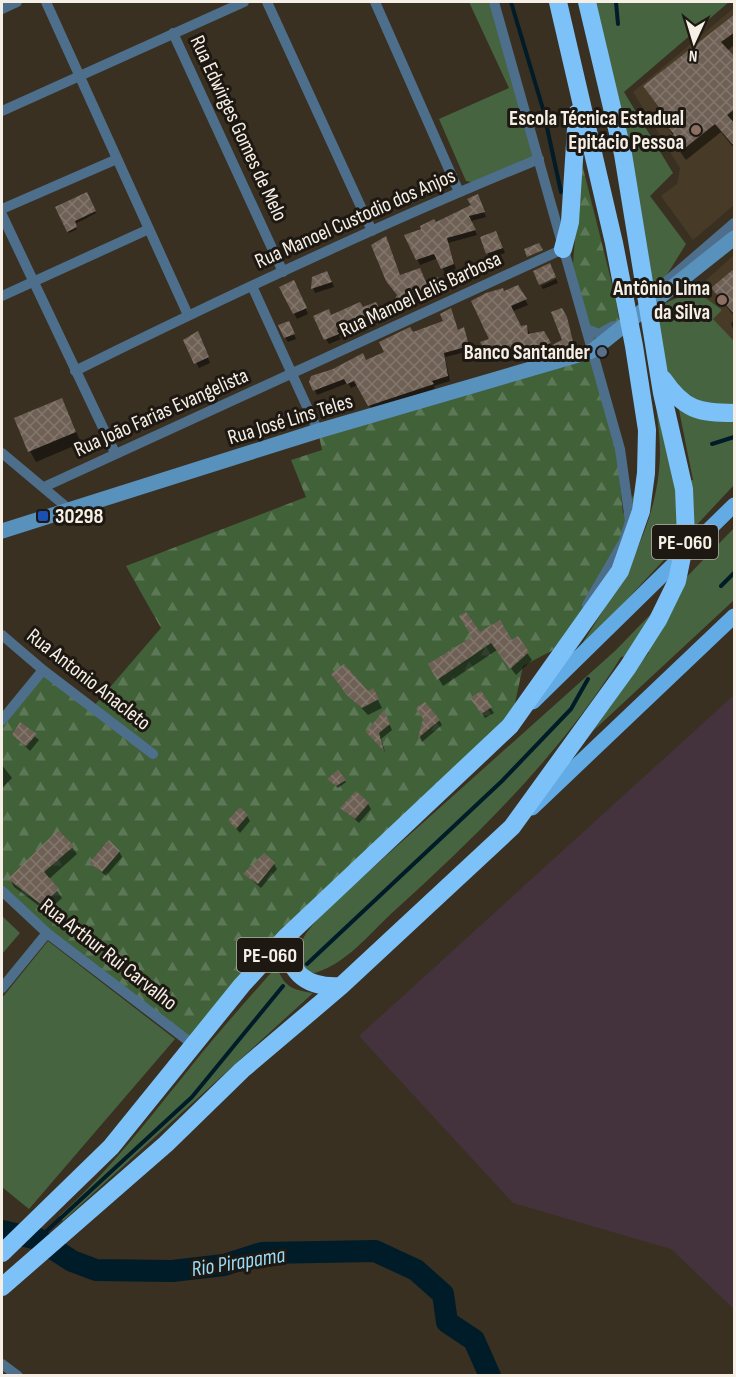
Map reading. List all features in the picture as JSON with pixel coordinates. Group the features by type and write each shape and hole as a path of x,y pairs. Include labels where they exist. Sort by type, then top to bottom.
{"highway":[{"name":"PE-060","path":"2,1252 111,1147 195,1046 242,985 286,937 510,726 620,570 641,511 646,474 647,430 614,243 558,2"},
{"name":"PE-060","path":"2,1287 166,1144 242,1070 341,986 512,827 628,667 658,620 677,581 686,537 684,489 658,367 623,154 587,2"},
{"path":"563,249 570,222 579,90"},
{"path":"658,367 674,394 690,408 735,412"},
{"path":"286,937 289,959 299,975 319,985 341,986"}],"main road":[{"path":"510,726 735,505"},
{"path":"512,827 735,616"}],"street":[{"path":"2,9 17,2"},
{"path":"46,2 188,315"},
{"path":"2,111 244,2"},
{"path":"267,2 372,231"},
{"path":"375,2 459,192"},
{"path":"494,2 620,449 630,521 624,541 589,600 570,641"},
{"name":"Rua Edwirges Gomes de Melo","path":"173,33 283,272"},
{"path":"2,209 117,159"},
{"name":"Rua Manoel Custodio dos Anjos","path":"75,371 188,315 372,231 540,159"},
{"path":"2,215 31,282 115,453"},
{"path":"586,329 599,334 605,333 735,223"},
{"path":"2,296 149,230"},
{"path":"592,351 735,238"},
{"name":"Rua Manoel Lelis Barbosa","path":"294,373 563,249"},
{"path":"252,286 294,373 318,431"},
{"name":"Rua José Lins Teles","path":"2,531 318,431 592,351"},
{"name":"Rua João Farias Evangelista","path":"44,487 294,373"},
{"path":"2,453 70,510"},
{"name":"Rua Antonio Anacleto","path":"2,635 43,670 153,754"},
{"path":"2,720 43,670"},
{"name":"Rua Arthur Rui Carvalho","path":"2,891 47,933 195,1046"},
{"path":"2,988 47,933"},
{"path":"2,1364 18,1376"}],"shaded area":[{"name":"Escola Técnica Estadual Epitácio Pessoa","path":"734,8 734,205 693,240 661,196 677,184 680,168 633,92"},
{"name":"Antônio Lima da Silva","path":"734,255 734,341 712,319 722,310 695,290"},
{"path":"734,695 734,1309 671,1249 513,1203 359,1036"}],"green space":[{"path":"469,2 490,2 532,154 532,158 475,183 466,181 439,119 509,88"},
{"path":"583,2 729,2 624,92 673,173 650,196 686,244 658,289 646,287"},
{"path":"581,160 616,300 620,328 593,344 573,264"},
{"path":"695,290 722,310 713,319 734,341 734,409 662,393 649,310"},
{"path":"645,344 676,483 693,480 678,405 734,420 734,485 575,655 632,560 652,510 657,483 660,440"},
{"path":"592,351 617,450 623,514 646,473 641,511 570,641 523,666 510,726 389,840 195,1046 2,891 2,720 42,672 93,707 161,628 126,566 306,497 291,460 322,450 318,431"},
{"path":"734,528 734,600 593,731 649,652 621,657 572,727 516,792 456,853 365,939 345,957 322,970 310,974 297,962 298,952 306,934 340,897 616,650"},
{"path":"2,916 20,933 2,954"},
{"path":"48,941 175,1039 29,1209 2,1187 2,998"},
{"path":"277,966 285,983 289,986 313,993 63,1221 59,1216 112,1162"}],"building":[{"path":"735,14 735,32 721,42 735,57 735,109 727,115 735,124 735,147 715,124 680,152 669,138 674,134 654,112 659,107 643,86"},
{"path":"87,192 96,211 75,221 77,227 67,232 55,207"},
{"path":"478,194 485,212 469,216 476,230 447,238 454,264 441,269 434,254 416,260 404,235 421,229 420,226 434,219 436,222 471,205 467,199"},
{"path":"496,231 503,248 486,254 480,237"},
{"path":"386,236 400,275 420,268 426,282 438,277 442,287 423,293 400,306 395,299 397,295 386,281 371,245"},
{"path":"539,243 543,250 527,257 524,249"},
{"path":"550,263 556,277 539,285 533,271"},
{"path":"735,268 735,315 711,288"},
{"path":"327,271 332,282 311,289 312,277"},
{"path":"294,280 307,308 293,314 279,287"},
{"path":"518,285 527,299 511,306 521,326 527,325 528,334 544,331 551,343 526,353 502,358 500,353 488,357 480,342 489,339 471,301 486,293 503,288 504,291"},
{"path":"360,302 363,307 376,302 380,310 337,330 339,334 324,340 313,316 329,309 331,315"},
{"path":"451,308 458,330 464,327 469,346 444,353 448,376 432,381 434,384 368,406 354,381 347,384 344,379 313,391 309,382 311,376 333,369 363,353 366,360 384,352 379,342 410,327 413,332 443,321 440,314"},
{"path":"562,308 567,317 574,346 541,355 540,351 562,340 551,312"},
{"path":"289,321 295,334 284,338 278,325"},
{"path":"198,331 209,357 194,364 183,340"},
{"path":"62,398 76,432 28,452 14,418"},
{"path":"466,612 480,632 500,620 512,640 518,636 529,652 510,669 491,643 437,680 428,664 472,637 459,616"},
{"path":"344,664 368,691 373,688 379,699 362,708 347,695 331,674"},
{"path":"481,691 492,707 481,714 470,698"},
{"path":"425,702 440,720 418,738 423,719 416,708"},
{"path":"384,710 390,724 379,733 384,751 366,732"},
{"path":"20,722 37,734 26,746 12,735"},
{"path":"338,770 346,780 336,786 327,779"},
{"path":"356,791 369,803 355,819 340,808"},
{"path":"240,807 248,815 236,829 228,820"},
{"path":"58,830 74,846 44,872 59,889 42,905 8,879"},
{"path":"109,840 120,851 102,872 89,863"},
{"path":"264,853 275,863 258,884 243,874"}],"waterway":[{"path":"511,2 543,109 561,192"},
{"path":"616,2 618,24"},
{"path":"712,444 734,437"},
{"path":"721,586 734,573"},
{"path":"307,964 502,781 571,709 588,679"},
{"path":"38,1239 192,1097 283,986"},
{"name":"Rio Pirapama","path":"2,1231 38,1239 72,1261 96,1270 172,1271 224,1265 262,1253 375,1251 416,1270 443,1294 447,1322 474,1340 490,1376"}],"place":[{"name":"Escola Técnica Estadual Epitácio Pessoa","path":"696,130"},
{"name":"Antônio Lima da Silva","path":"722,300"},
{"name":"Banco Santander","path":"602,352"},
{"name":"30298","path":"43,516"}]}
